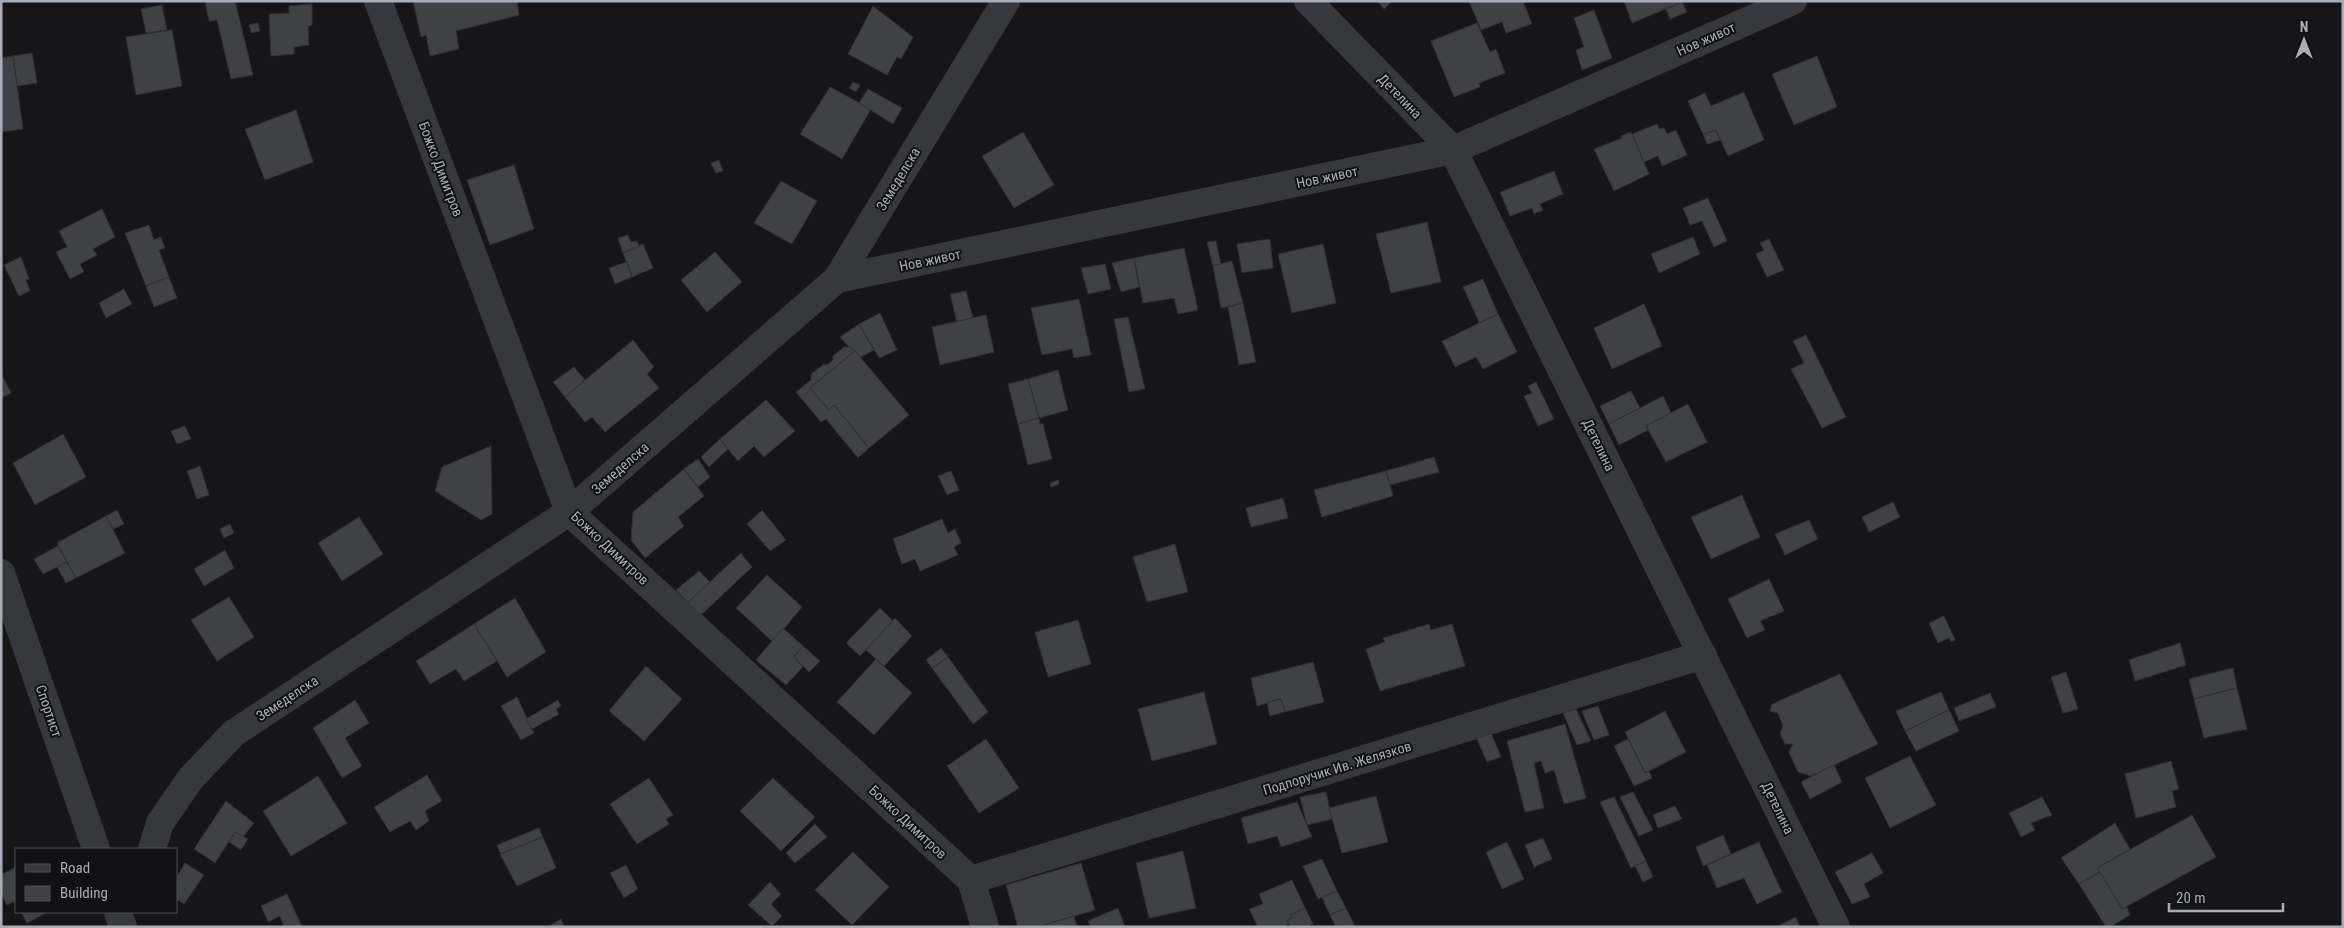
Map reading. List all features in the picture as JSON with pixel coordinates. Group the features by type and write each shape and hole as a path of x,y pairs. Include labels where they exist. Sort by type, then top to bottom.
{"street":[{"name":"Божко Димитров","path":"378,1 569,512 971,880"},
{"name":"Земеделска","path":"152,848 160,823 190,778 234,733 569,512 838,279 1006,1"},
{"name":"Детелина","path":"1308,1 1453,150 1836,927"},
{"name":"Нов живот","path":"838,279 1453,150 1793,1"},
{"name":"Спортист","path":"1,573 96,848"},
{"name":"Подпоручик Ив. Желязков","path":"971,880 1702,656"},
{"path":"971,880 985,927"},
{"path":"118,913 123,927"},
{"path":"134,927 136,913"}],"building":[{"path":"205,1 235,1 253,75 231,79 217,20 209,21"},
{"path":"413,1 517,1 519,15 456,31 459,49 430,56 426,35 421,37"},
{"path":"1377,1 1392,1 1384,9"},
{"path":"1469,1 1523,1 1532,24 1506,33 1502,22 1481,30"},
{"path":"1624,1 1682,1 1682,2 1632,23"},
{"path":"1682,2 1687,12 1670,19 1666,9"},
{"path":"312,4 312,25 308,26 309,45 294,47 294,54 271,56 269,14 289,13 289,6"},
{"path":"162,5 167,30 146,33 141,9"},
{"path":"873,6 913,37 901,59 897,57 887,75 848,54"},
{"path":"1594,10 1612,58 1582,70 1576,50 1584,47 1574,18"},
{"path":"258,23 260,31 251,33 249,25"},
{"path":"1477,23 1490,52 1496,49 1505,73 1479,83 1480,87 1454,97 1431,41"},
{"path":"172,30 182,86 136,95 126,37"},
{"path":"32,53 37,83 17,86 13,56"},
{"path":"13,56 23,129 1,132 1,58"},
{"path":"1817,56 1837,107 1794,125 1772,74"},
{"path":"853,82 860,85 856,92 849,88"},
{"path":"830,87 871,109 842,159 800,134"},
{"path":"868,89 902,108 893,124 859,103"},
{"path":"1744,92 1764,140 1728,156 1716,130 1703,134 1688,101 1705,93 1711,106"},
{"path":"296,110 313,162 265,180 245,129"},
{"path":"1657,124 1659,129 1664,128 1667,134 1676,130 1687,155 1662,166 1658,156 1644,162 1632,134"},
{"path":"1716,130 1720,140 1707,144 1703,134"},
{"path":"1023,132 1054,185 1014,208 982,156"},
{"path":"1631,132 1649,174 1614,191 1594,149 1622,138 1621,136"},
{"path":"719,160 723,171 716,173 711,163"},
{"path":"514,165 534,229 490,245 467,180"},
{"path":"1554,171 1563,194 1540,204 1543,210 1534,214 1532,208 1510,216 1500,192"},
{"path":"781,181 817,201 792,244 754,223"},
{"path":"1708,198 1727,241 1714,247 1702,221 1690,225 1683,208"},
{"path":"102,209 115,237 93,249 97,255 80,264 84,272 70,279 56,252 67,247 59,231"},
{"path":"1427,222 1441,282 1391,293 1376,234"},
{"path":"149,225 154,240 161,237 165,248 159,250 169,277 146,286 125,233"},
{"path":"628,235 631,242 637,241 639,246 623,253 618,238"},
{"path":"1693,237 1700,254 1659,273 1651,254"},
{"path":"1270,239 1273,268 1242,273 1237,244"},
{"path":"1769,239 1784,270 1767,277 1756,254 1764,250 1760,243"},
{"path":"1216,241 1221,264 1213,266 1207,242"},
{"path":"643,244 653,268 632,277 623,253"},
{"path":"1323,244 1336,303 1292,313 1278,254"},
{"path":"1184,248 1198,310 1178,314 1174,298 1143,303 1134,258"},
{"path":"715,252 742,282 707,312 681,280"},
{"path":"21,257 29,279 26,280 30,291 19,296 4,265"},
{"path":"1134,258 1139,287 1121,292 1112,263"},
{"path":"1232,261 1243,303 1221,308 1213,266"},
{"path":"627,262 632,277 615,284 609,268"},
{"path":"1105,264 1111,289 1088,294 1081,268"},
{"path":"169,277 177,298 154,307 146,286"},
{"path":"1483,279 1498,314 1480,324 1463,287"},
{"path":"124,289 132,304 106,318 99,303"},
{"path":"966,291 973,318 957,322 950,294"},
{"path":"1079,299 1091,355 1074,358 1072,349 1042,355 1031,308"},
{"path":"1243,303 1256,362 1239,365 1228,307"},
{"path":"1644,304 1662,346 1612,369 1594,328"},
{"path":"880,313 897,350 879,358 859,324"},
{"path":"1498,314 1517,352 1483,369 1476,357 1455,367 1442,341"},
{"path":"986,315 994,352 940,365 932,327"},
{"path":"1128,317 1145,389 1129,392 1114,319"},
{"path":"859,324 874,350 859,358 840,337"},
{"path":"1806,335 1846,417 1822,428 1791,369 1804,363 1793,341"},
{"path":"633,340 654,367 647,374 659,388 605,432 592,417 585,422 565,397"},
{"path":"844,347 851,347 855,351 810,388 829,410 834,405 869,448 858,458 826,419 821,422 796,392 811,380 811,374 833,360 833,356"},
{"path":"855,351 909,415 869,448 834,405 829,410 810,388"},
{"path":"574,367 585,380 565,397 553,382"},
{"path":"1058,370 1068,410 1039,418 1028,379"},
{"path":"1,373 11,393 1,398"},
{"path":"1028,379 1039,418 1018,424 1008,384"},
{"path":"1536,382 1554,419 1538,426 1524,396 1532,393 1528,386"},
{"path":"1631,391 1640,408 1609,424 1600,406"},
{"path":"1663,396 1671,413 1646,426 1648,430 1619,445 1609,424"},
{"path":"766,400 795,431 764,457 754,446 738,461 720,439"},
{"path":"1688,404 1707,442 1666,462 1646,426"},
{"path":"1039,418 1040,424 1043,424 1052,459 1028,465 1018,424"},
{"path":"185,426 191,439 177,444 171,431"},
{"path":"63,434 86,477 35,505 13,463"},
{"path":"720,439 728,449 709,467 701,457"},
{"path":"491,446 492,514 481,520 435,491 442,467"},
{"path":"1434,457 1439,472 1390,485 1386,471"},
{"path":"698,459 710,477 698,487 684,469"},
{"path":"200,466 209,495 197,499 187,471"},
{"path":"684,469 704,496 678,517 684,526 645,558 631,540 633,512"},
{"path":"951,471 959,490 947,495 938,476"},
{"path":"1386,471 1393,496 1322,517 1314,490"},
{"path":"1058,480 1059,484 1051,487 1050,483"},
{"path":"1742,495 1760,537 1711,559 1691,517"},
{"path":"1283,498 1288,518 1251,527 1246,508"},
{"path":"1893,502 1900,517 1869,532 1862,517"},
{"path":"117,510 124,524 113,529 106,516"},
{"path":"762,510 786,540 770,551 747,524"},
{"path":"106,516 125,553 76,578 57,543"},
{"path":"359,517 383,554 342,581 318,543"},
{"path":"942,519 948,533 955,529 961,543 954,547 958,555 920,571 915,559 902,564 893,539"},
{"path":"1809,520 1818,539 1785,555 1775,534"},
{"path":"230,524 234,533 224,538 220,529"},
{"path":"1175,544 1188,592 1147,602 1133,557"},
{"path":"58,546 67,562 43,574 34,559"},
{"path":"225,550 234,568 204,586 194,569"},
{"path":"741,553 752,567 701,615 688,602"},
{"path":"67,562 76,578 66,583 57,567"},
{"path":"699,571 710,582 688,602 676,590"},
{"path":"767,575 802,607 773,642 736,608"},
{"path":"1769,579 1784,611 1760,621 1765,630 1747,638 1728,599"},
{"path":"229,597 254,637 217,661 191,620"},
{"path":"515,598 546,652 507,677 474,624"},
{"path":"880,608 893,621 860,656 846,643"},
{"path":"1944,616 1955,640 1951,642 1949,638 1938,643 1929,623"},
{"path":"895,618 912,636 884,666 866,650"},
{"path":"1078,620 1091,664 1048,677 1035,632"},
{"path":"474,624 497,661 464,681 456,669 430,684 416,661"},
{"path":"1429,624 1431,630 1452,624 1465,666 1380,691 1366,649 1385,642 1383,638"},
{"path":"783,628 803,646 794,657 803,667 786,685 756,660"},
{"path":"2180,643 2186,665 2135,681 2129,660"},
{"path":"803,646 820,661 809,672 794,657"},
{"path":"941,648 948,657 932,668 926,660"},
{"path":"948,657 988,712 973,724 932,668"},
{"path":"876,659 912,693 874,735 837,702"},
{"path":"1313,662 1324,702 1285,712 1281,699 1257,706 1251,678"},
{"path":"646,666 682,699 644,741 609,711"},
{"path":"2233,668 2237,688 2194,699 2189,679"},
{"path":"2066,672 2078,709 2063,713 2051,677"},
{"path":"1840,674 1878,744 1811,776 1798,772 1789,752 1793,744 1785,744 1780,733 1783,726 1778,713 1770,711 1772,704"},
{"path":"2237,688 2247,729 2204,738 2194,699"},
{"path":"1204,692 1217,744 1152,761 1138,709"},
{"path":"1941,692 1949,710 1905,731 1896,711"},
{"path":"1990,693 1996,707 1959,721 1954,708"},
{"path":"517,697 534,733 521,740 501,706"},
{"path":"1281,699 1285,712 1270,716 1267,702"},
{"path":"355,700 369,723 345,738 362,766 342,778 313,728"},
{"path":"558,700 561,706 556,709 559,714 532,729 526,719"},
{"path":"1598,706 1609,735 1594,740 1582,711"},
{"path":"1576,709 1591,741 1577,745 1563,713"},
{"path":"1949,710 1959,731 1916,751 1905,731"},
{"path":"1665,711 1686,752 1645,773 1625,732"},
{"path":"1565,724 1586,798 1564,804 1554,770 1545,773 1541,761 1534,763 1544,808 1525,812 1507,741"},
{"path":"1491,733 1501,757 1487,762 1476,737"},
{"path":"986,739 1019,788 979,813 947,766"},
{"path":"1628,739 1645,773 1649,771 1652,778 1634,786 1614,746"},
{"path":"1910,756 1936,805 1890,828 1865,778"},
{"path":"2171,761 2179,789 2172,791 2176,807 2136,818 2125,774"},
{"path":"1834,765 1842,782 1810,799 1801,782"},
{"path":"427,775 442,801 425,811 429,821 416,830 410,821 390,832 374,807"},
{"path":"318,776 347,823 291,856 263,811"},
{"path":"649,778 673,815 666,819 669,824 637,844 610,804"},
{"path":"773,778 815,817 781,851 740,811"},
{"path":"1326,792 1332,819 1307,825 1300,797"},
{"path":"1633,792 1653,830 1639,836 1620,797"},
{"path":"1376,796 1388,842 1342,853 1329,808"},
{"path":"1614,797 1646,861 1631,868 1600,802"},
{"path":"2042,797 2052,815 2031,823 2035,830 2021,837 2009,813"},
{"path":"226,801 254,823 243,837 235,832 215,863 194,849"},
{"path":"1297,802 1312,837 1281,847 1277,836 1248,844 1241,818"},
{"path":"1675,806 1682,819 1658,828 1653,815"},
{"path":"2192,815 2216,857 2122,909 2097,868"},
{"path":"2115,823 2130,849 2097,868 2100,872 2079,884 2061,858"},
{"path":"815,824 827,837 795,863 786,853"},
{"path":"539,828 543,837 501,854 497,845"},
{"path":"235,832 248,839 241,850 229,842"},
{"path":"1723,835 1731,854 1703,866 1696,847"},
{"path":"543,837 556,868 517,886 500,854"},
{"path":"1543,838 1552,859 1534,867 1525,845"},
{"path":"1507,842 1524,879 1502,889 1486,852"},
{"path":"1759,842 1782,892 1757,904 1744,878 1717,888 1707,865"},
{"path":"1183,851 1196,908 1149,918 1136,863"},
{"path":"853,852 889,887 852,925 815,890"},
{"path":"1872,853 1883,873 1864,884 1870,897 1852,904 1835,872"},
{"path":"1322,859 1337,891 1318,899 1303,866"},
{"path":"1646,861 1653,877 1643,882 1635,866"},
{"path":"185,863 204,875 184,904 178,900 178,875"},
{"path":"1081,863 1095,910 1038,927 1018,927 1006,885"},
{"path":"626,865 638,889 624,898 610,873"},
{"path":"15,868 15,901 7,905 1,894 1,875"},
{"path":"2100,872 2122,909 2127,907 2130,915 2110,927 2106,927 2079,884"},
{"path":"1292,880 1305,908 1291,915 1292,918 1287,920 1289,924 1283,927 1258,927 1249,909 1263,904 1259,894"},
{"path":"770,882 781,894 771,904 782,916 772,926 748,905"},
{"path":"1337,891 1346,908 1330,915 1322,897"},
{"path":"287,894 302,927 284,927 280,916 268,922 261,906"},
{"path":"1118,908 1125,927 1091,927 1088,921"},
{"path":"1305,908 1313,924 1306,927 1291,927 1287,920 1292,918 1291,915"},
{"path":"1346,908 1355,927 1336,927 1330,915"},
{"path":"22,913 46,913 27,923"},
{"path":"1074,916 1077,927 1043,927 1043,925"},
{"path":"1796,917 1800,927 1776,927"},
{"path":"561,919 564,927 548,927"}]}
